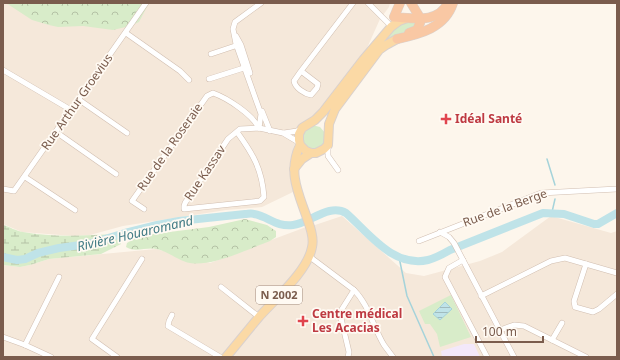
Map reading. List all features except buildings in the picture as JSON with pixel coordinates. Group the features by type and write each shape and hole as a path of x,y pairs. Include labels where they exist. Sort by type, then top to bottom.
{"highway":[{"path":"391,21 400,3"},
{"path":"411,3 417,10 425,14 438,14"},
{"path":"397,39 417,30 420,25 420,18 411,3"},
{"path":"391,21 409,18 432,17 444,10 448,3"},
{"path":"397,39 422,32 438,24 448,16 453,3"}],"main road":[{"path":"363,60 391,27 399,21 409,18"},
{"path":"391,21 323,112 315,120 302,128 299,134 300,144 306,151 316,153 328,145 328,133 331,117 338,104 379,50 397,39"},
{"path":"310,123 323,126 328,133"},
{"name":"N 2002","path":"226,357 259,317 295,278 310,257 313,240 310,226 294,179 295,157 300,144"},
{"path":"294,169 302,159 311,153"}],"street":[{"name":"Rue Arthur Groevius","path":"3,189 14,191 25,178 78,99 146,3"},
{"path":"259,128 261,114 233,29 235,22 261,3"},
{"path":"301,71 318,84 311,96 294,83 301,71 353,3"},
{"path":"368,3 378,14 391,21"},
{"path":"126,33 180,71 189,80"},
{"path":"211,54 239,45"},
{"path":"209,79 246,68"},
{"path":"246,68 270,130"},
{"path":"3,70 71,110"},
{"name":"Rue de la Roseraie","path":"144,208 132,200 207,96 213,93 226,100 246,113 254,120 259,128"},
{"path":"78,99 127,133"},
{"path":"237,132 244,128 270,130 283,133 300,144"},
{"path":"283,133 296,131 302,128"},
{"path":"56,132 116,174"},
{"name":"Rue Kassav","path":"237,132 254,156 260,171 264,197 263,200 184,209 185,203 228,139 237,132"},
{"path":"328,145 328,156 338,170"},
{"path":"25,178 75,210"},
{"name":"Rue de la Berge","path":"420,241 541,193 617,189"},
{"path":"440,232 449,237 454,243 514,357"},
{"path":"310,257 354,290 363,301 383,344 393,357"},
{"path":"481,296 551,261 565,258 616,270"},
{"path":"117,357 92,339 142,259"},
{"path":"463,260 449,268 445,277 487,357"},
{"path":"586,264 574,301 575,307 593,312 617,294"},
{"path":"25,345 59,277"},
{"path":"221,287 259,317"},
{"path":"348,357 349,352 340,314 342,308 354,290"},
{"path":"172,315 168,326 220,357"},
{"path":"552,340 562,324"},
{"path":"500,330 514,325 520,325 586,357"},
{"path":"3,337 51,357"}],"shaded area":[{"path":"3,3 390,3 389,7 380,19 363,57 317,114 296,130 292,162 312,226 342,216 406,273 424,276 480,261 502,252 551,216 611,233 617,231 617,357 3,357 3,265 20,267 49,259 156,249 210,263 306,227 293,192 262,207 226,210 123,226 90,235 73,236 22,232 3,224"},
{"path":"464,344 474,344 480,357 442,357 441,351"}],"green space":[{"path":"6,3 149,3 139,22 113,30 83,26 58,27 49,25 32,20"},
{"path":"416,20 414,28 384,41 396,25"},
{"path":"312,125 320,127 326,134 324,146 313,151 303,144 303,132"},
{"path":"245,219 267,225 276,231 276,237 270,241 219,260 199,264 186,262 156,249 133,250 126,247 127,243 138,236 209,227"},
{"path":"3,225 20,231 47,235 71,236 119,234 121,244 101,254 49,259 20,267 3,265"},
{"path":"451,295 471,337 440,347 437,334 430,324 425,324 419,311"}],"water":[{"path":"445,302 452,309 440,320 433,314"}],"waterway":[{"path":"547,159 555,185"},
{"path":"552,212 555,199"},
{"name":"Rivière Houaromand","path":"3,257 17,260 25,259 38,253 59,248 88,244 125,233 179,221 252,214 259,215 282,225 293,225 333,210 346,213 382,247 393,254 404,259 415,261 434,258 450,250 543,213 564,214 594,224 598,224 617,213"},
{"path":"399,257 407,296 434,357"}],"place":[{"name":"Idéal Santé","path":"446,119"},
{"name":"Centre médical Les Acacias","path":"303,321"}]}
